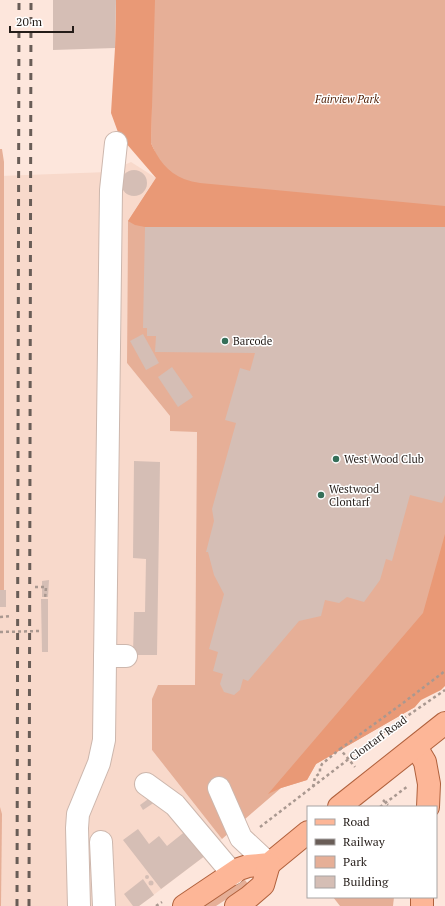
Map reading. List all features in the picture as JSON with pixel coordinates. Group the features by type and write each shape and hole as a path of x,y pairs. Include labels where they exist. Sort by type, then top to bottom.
{"main road":[{"path":"340,806 445,723"},
{"path":"416,747 425,762 429,784 428,806"},
{"path":"184,906 239,869 248,866 268,864 307,833"},
{"path":"236,906 263,885 268,864"}],"lane":[{"path":"79,906 78,814 98,763 104,740 111,190 116,143"},
{"path":"105,656 126,656"},
{"path":"146,784 175,805 233,874"},
{"path":"219,788 240,838 268,864"},
{"path":"101,842 104,906"}],"path":[{"path":"34,587 46,587 45,599"},
{"path":"0,617 12,616"},
{"path":"0,632 42,631"},
{"path":"346,756 340,749 404,703 445,670"},
{"name":"Clontarf Road","path":"340,749 322,764 320,773 315,777 313,787 384,732 445,690"}],"shaded area":[{"path":"116,0 155,0 151,143 156,154 173,173 184,179 200,183 445,206 445,227 145,227 135,225 128,221 156,178 119,135 111,113"},
{"path":"131,162 156,178 128,221 127,363 170,416 170,431 197,431 195,685 152,750 222,839 206,855 139,906 0,906 0,176 108,172"},
{"path":"445,534 445,686 441,690 421,700 415,707 316,764 307,780 281,788 268,794 423,613"}],"green space":[{"name":"Westwood Clontarf","path":"149,0 445,0 445,649 412,676 415,707 316,764 307,780 281,788 222,839 152,750 152,699 158,685 195,685 197,432 170,431 170,416 127,363 128,221 156,178 155,152 151,143 152,83"},
{"path":"0,149 2,149 4,162 4,590 0,590"},
{"path":"0,807 2,814 1,906 0,906"},
{"path":"242,880 245,880 248,884 247,886 216,906 205,906"},
{"path":"334,898 394,898 393,906 340,906"}],"building":[{"path":"53,0 116,0 115,48 53,50"},
{"path":"134,170 143,174 147,183 143,192 134,196 125,192 121,183 125,174"},
{"name":"West Wood Club","path":"145,227 445,227 445,495 442,503 410,495 392,561 386,559 380,580 364,602 347,597 339,603 325,600 321,616 299,621 248,681 243,679 240,690 234,695 224,692 220,684 223,674 213,671 218,652 209,649 224,594 214,575 208,552 206,552 214,521 212,509 236,423 225,420 240,368 250,371 255,353 155,352 156,336 147,336 147,328 143,328"},
{"path":"143,334 159,363 146,370 130,341"},
{"path":"172,367 193,397 178,407 158,377"},
{"path":"134,461 160,462 157,655 133,655 134,612 145,612 146,559 133,558"},
{"path":"49,580 48,597 42,597 42,581"},
{"path":"0,590 6,590 6,607 0,607"},
{"path":"41,599 48,599 48,652 42,652"},
{"path":"151,797 155,802 143,810 140,805"},
{"path":"138,829 149,844 159,836 167,846 187,830 206,855 161,889 123,840"},
{"path":"145,875 149,875 149,879 145,879"},
{"path":"143,879 154,895 139,906 133,906 124,894"},
{"path":"151,880 154,883 151,886 148,883"}],"railway":[{"path":"17,906 19,0"},
{"path":"29,906 31,0"}],"place":[{"name":"Barcode","path":"225,341"},
{"name":"West Wood Club","path":"336,459"},
{"name":"Westwood Clontarf","path":"321,495"}],"park label":[{"name":"Fairview Park","path":"347,99"}]}
